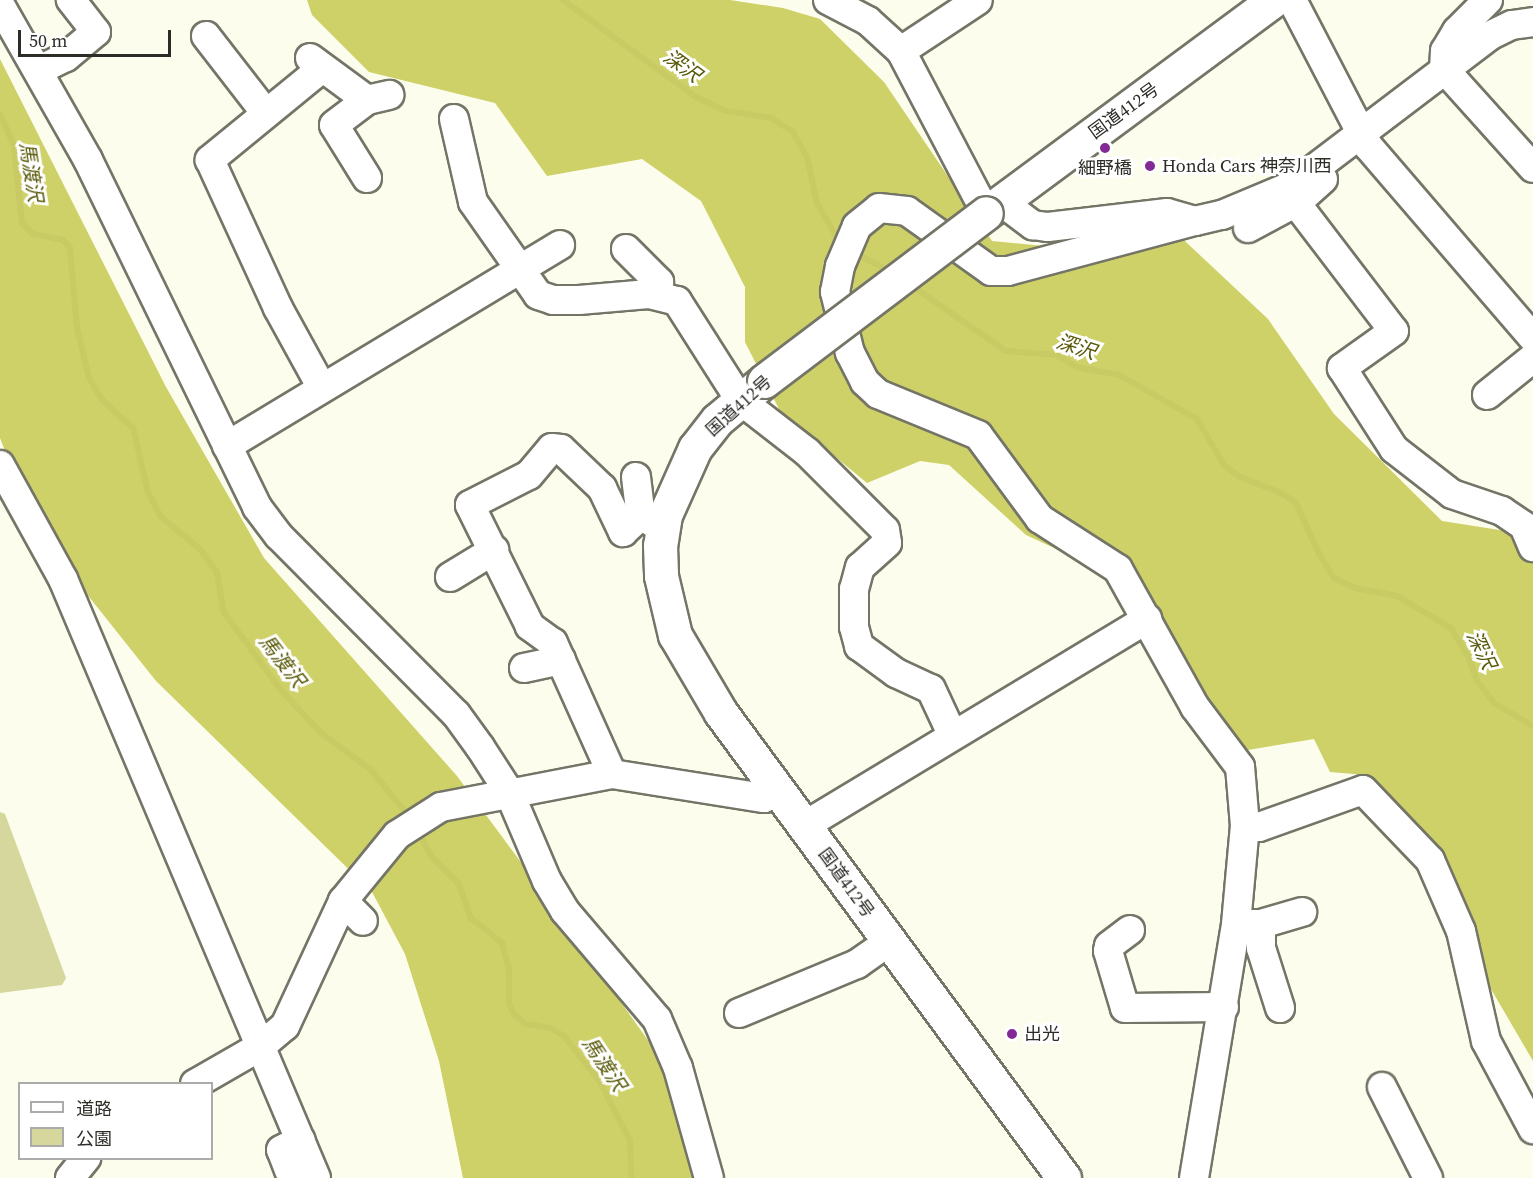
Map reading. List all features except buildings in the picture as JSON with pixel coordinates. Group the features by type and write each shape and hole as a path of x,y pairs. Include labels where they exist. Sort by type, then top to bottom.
{"highway":[{"name":"国道412号","path":"1064,1178 778,791 696,676 675,635 661,576 652,521 695,448 752,391 994,207 1274,0"}],"street":[{"path":"39,70 102,39 71,0"},
{"path":"828,0 868,21 901,51 994,207 1032,225 1048,227 1129,220 1167,213 1195,221"},
{"path":"1292,0 1368,146 1533,338"},
{"path":"1488,0 1457,31 1445,51 1444,69 1533,168"},
{"path":"901,51 972,3"},
{"path":"0,5 39,70 88,160 266,522 456,714 509,792 547,881 565,911 657,1019 678,1068 709,1178"},
{"path":"1194,1178 1224,1007 1249,924 1240,767 1195,706 1118,569 1040,519 978,435 878,394 865,382 850,353 839,317 835,292 845,253 866,216 879,208 895,207 907,211 991,271 1008,272 1195,221 1273,196 1337,151 1489,36 1512,25 1533,22"},
{"path":"206,36 265,112"},
{"path":"322,388 278,308 210,160 316,63 378,98 334,125 367,178"},
{"path":"454,118 473,202 538,295 552,300 656,294 677,301 752,391 807,452 885,530 887,543 860,567 854,590 854,627 859,646 878,662 931,689 952,734"},
{"path":"1248,228 1296,203 1339,165 1337,151"},
{"path":"1296,203 1394,331 1342,368 1394,449 1452,494 1502,511 1524,526 1533,547"},
{"path":"227,446 560,246"},
{"path":"626,249 659,282 656,294"},
{"path":"1487,395 1533,358"},
{"path":"612,774 553,643 530,626 470,505 529,475 552,448 561,449 602,488 623,532 652,521 636,477"},
{"path":"0,465 63,579 316,1178"},
{"path":"450,578 494,550"},
{"path":"804,826 952,734 1147,619"},
{"path":"524,668 561,660"},
{"path":"197,1082 261,1046 285,1026 343,901 384,848 418,819 460,802 612,774 764,798 778,791"},
{"path":"1245,826 1259,827 1363,790 1430,860 1461,931 1486,1041 1533,1130"},
{"path":"343,901 363,921"},
{"path":"1249,924 1302,912"},
{"path":"1249,924 1261,948 1280,1008"},
{"path":"1130,930 1108,946 1128,1020 1224,1007"},
{"path":"740,1013 857,964 889,942"},
{"path":"1383,1087 1418,1135 1428,1178"},
{"path":"292,1178 281,1150 301,1140"},
{"path":"70,1178 84,1160"}],"green space":[{"path":"0,812 5,814 66,978 62,985 0,993"}],"shaded area":[{"path":"307,0 730,0 783,8 820,19 884,82 992,241 1044,246 1171,228 1268,319 1334,414 1442,521 1506,531 1533,561 1533,1061 1366,775 1330,772 1314,739 1229,753 1141,598 1093,566 1026,535 949,465 920,461 867,483 780,411 745,342 745,287 701,201 642,159 547,176 495,103 369,72 312,15"},
{"path":"0,59 166,387 264,558 457,776 526,869 657,1053 710,1178 463,1178 439,1061 405,954 372,892 156,681 82,588 24,500 0,438"}],"waterway":[{"name":"深沢","path":"563,0 696,97 726,111 771,118 793,132 807,157 817,203 840,243"},
{"name":"馬渡沢","path":"0,114 14,146 22,223 33,234 63,240 70,248 77,328 89,378 102,400 133,428 148,492 160,516 200,549 217,572 223,611 280,689 321,733 370,769 410,817"},
{"name":"深沢","path":"854,253 890,271"},
{"name":"深沢","path":"908,283 1006,351 1057,355 1076,367 1119,375 1197,419 1224,465 1240,477 1281,493 1296,503 1319,554 1334,578 1355,588 1397,596 1451,628 1468,656 1477,681 1494,703 1533,726"},
{"name":"馬渡沢","path":"418,831 432,857 459,884 471,918 502,943 509,969 509,1003 514,1015 526,1024 551,1028 564,1036 600,1082 630,1141 631,1178"}],"place":[{"name":"細野橋","path":"1105,148"},
{"name":"Honda Cars 神奈川西","path":"1150,166"},
{"name":"出光","path":"1012,1034"}]}
